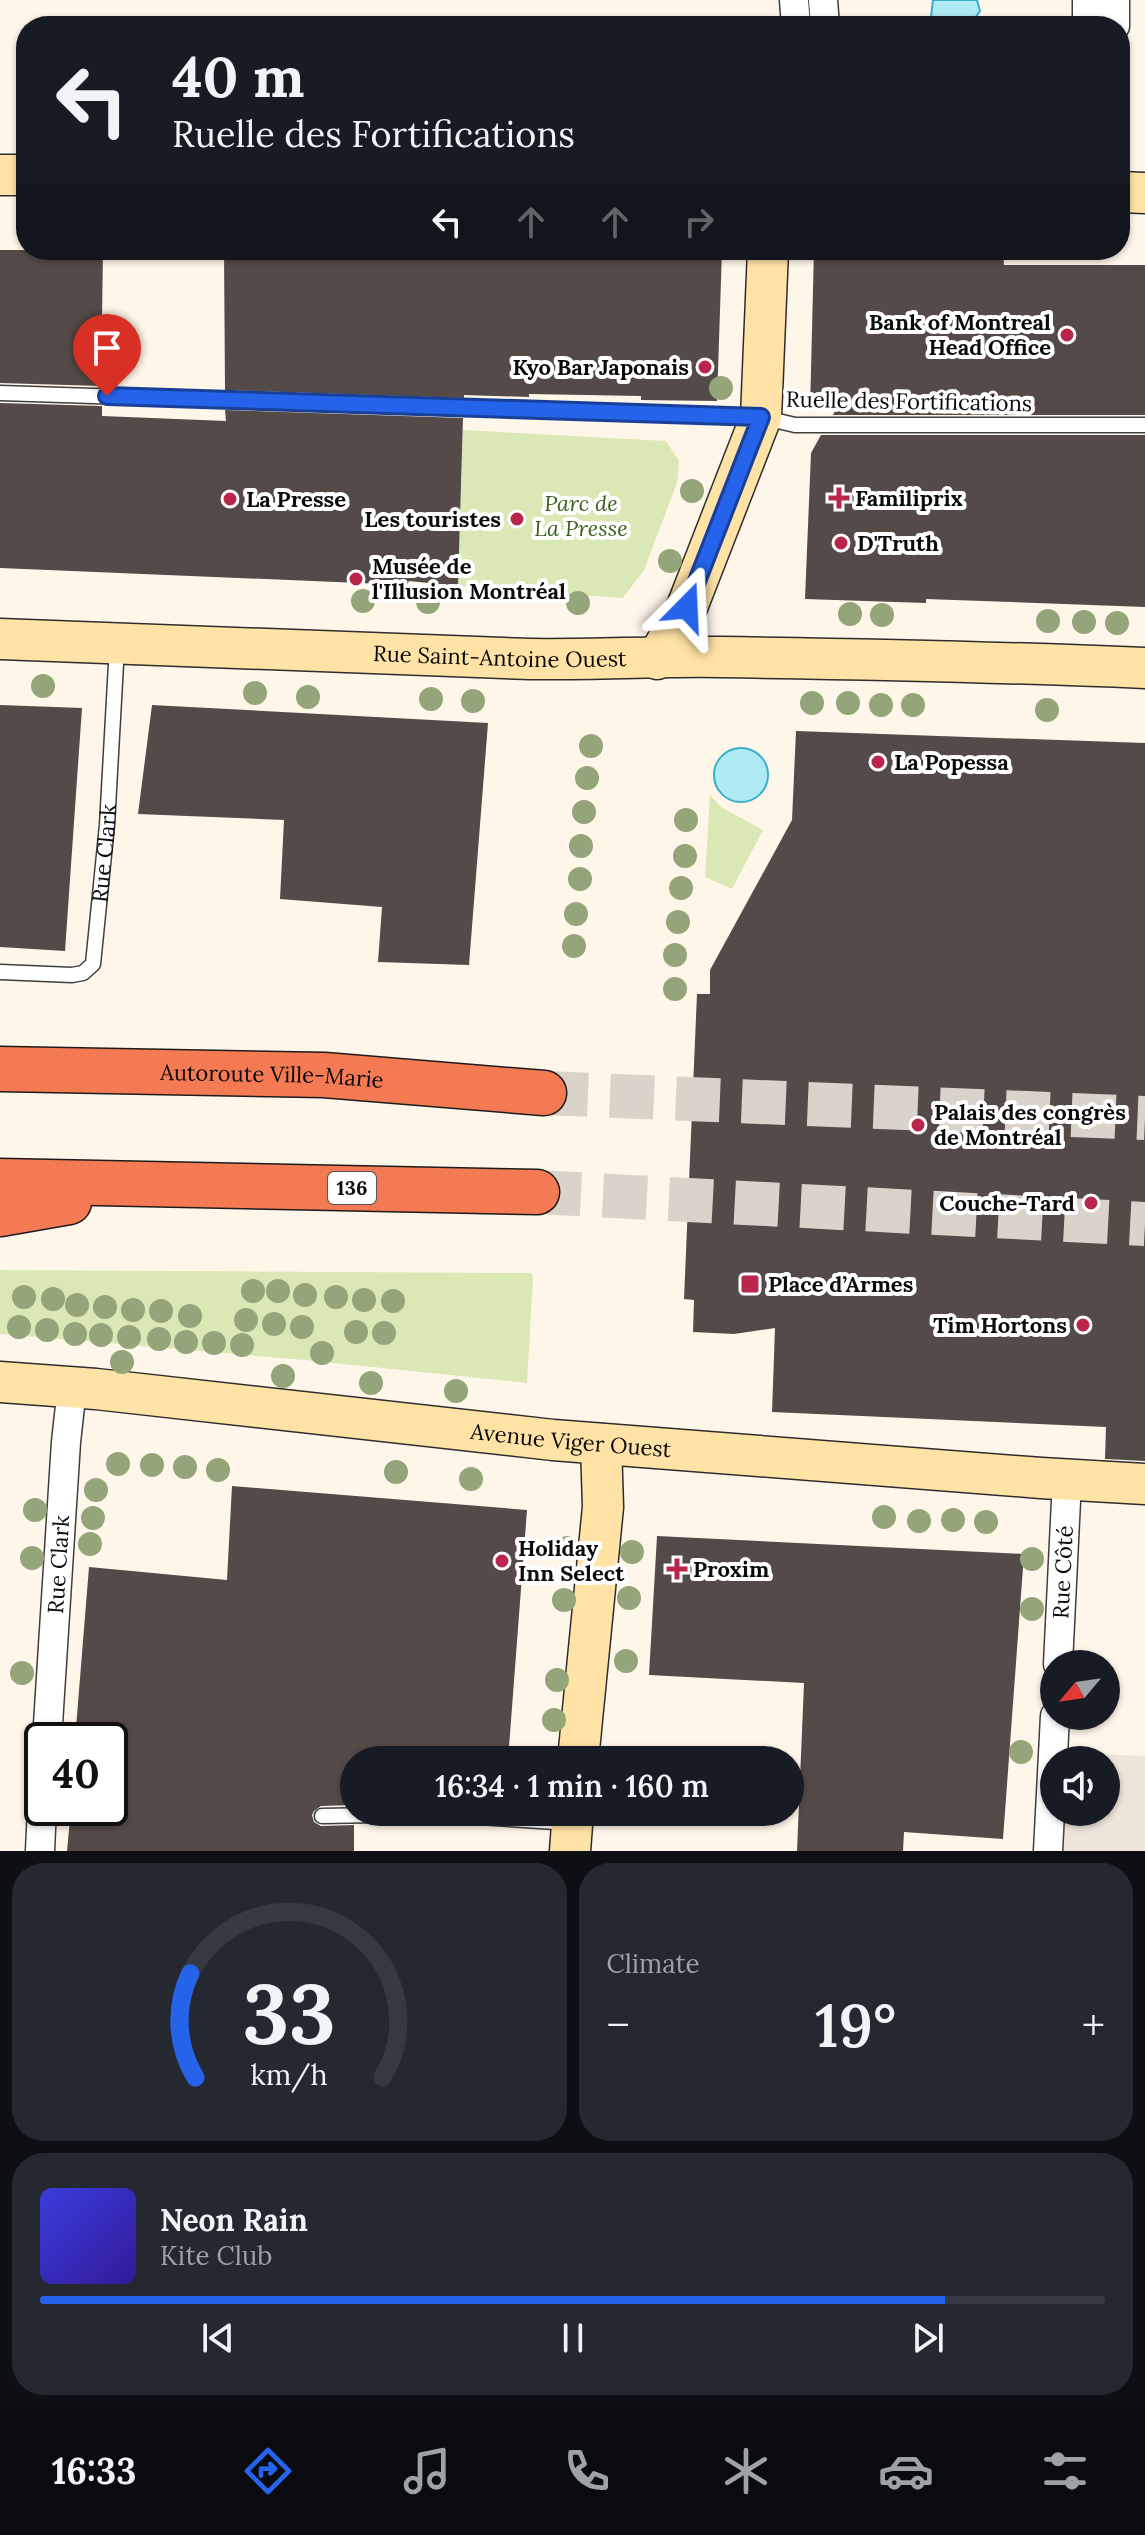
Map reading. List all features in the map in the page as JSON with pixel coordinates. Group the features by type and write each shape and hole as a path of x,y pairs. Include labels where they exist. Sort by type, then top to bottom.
{"highway":[{"name":"Autoroute Ville-Marie","path":"0,1069 324,1075 544,1093"},
{"name":"136","path":"0,1181 537,1192"},
{"path":"0,1214 166,1185"}],"main road":[{"path":"657,659 687,607 761,417 768,260"},
{"name":"Rue Saint-Antoine Ouest","path":"0,639 517,659 717,657 1009,662 1145,668"},
{"name":"Avenue Viger Ouest","path":"0,1382 601,1444 1145,1484"},
{"path":"579,1746 603,1507 601,1444"}],"street":[{"name":"Rue Clark","path":"48,1722 72,1388"},
{"name":"Rue Côté","path":"1059,1650 1067,1480"},
{"path":"1048,1851 1054,1730"},
{"path":"40,1851 41,1826"}],"lane":[{"name":"Ruelle des Fortifications","path":"0,393 761,417 795,425 1145,425"},
{"name":"Rue Clark","path":"0,972 72,975 88,970 94,960 107,825 117,645"},
{"path":"322,1816 433,1814 571,1829"}],"green space":[{"name":"Parc de La Presse","path":"463,430 666,441 679,461 677,483 644,570 623,598 458,586"},
{"path":"710,795 721,807 763,830 732,889 705,877"},
{"path":"0,1270 531,1273 527,1383 0,1334"}],"shaded area":[{"path":"1120,1755 1145,1756 1145,1851 1062,1851 1063,1826 1120,1826"}],"water":[{"path":"933,0 977,0 980,11 976,16 931,16"},
{"path":"741,748 760,756 768,775 760,794 741,802 722,794 714,775 722,756"}],"building":[{"path":"0,250 16,250 16,260 103,260 101,386 0,383"},
{"path":"224,260 722,260 717,401 641,400 641,396 529,394 529,397 464,395 464,398 225,390"},
{"path":"814,260 1004,260 1004,265 1145,265 1145,415 833,415 835,411 810,410"},
{"name":"La Presse","path":"0,403 102,406 102,416 226,421 225,410 463,418 458,586 409,581 407,585 0,568"},
{"path":"821,435 1145,435 1145,607 926,599 926,603 805,599 811,453"},
{"path":"0,705 82,708 65,951 0,947"},
{"path":"152,705 488,723 469,965 378,962 382,907 280,899 284,820 138,814"},
{"name":"Palais des congrès de Montréal","path":"796,731 1145,743 1145,1461 1105,1459 1106,1427 772,1412 775,1328 734,1334 693,1332 694,1300 684,1299 697,994 710,994 710,970 792,820"},
{"path":"232,1486 527,1510 509,1746 340,1746 340,1805 321,1806 312,1815 314,1822 321,1826 354,1826 354,1851 67,1851 69,1826 128,1826 128,1722 76,1722 89,1567 227,1580"},
{"path":"657,1536 1024,1554 1003,1839 904,1832 903,1851 797,1851 798,1826 804,1826 804,1746 801,1746 804,1683 649,1675"}],"tunnel":[{"path":"544,1093 1145,1118"},
{"path":"537,1192 1145,1224"}],"place":[{"name":"Bank of Montreal Head Office","path":"1067,335"},
{"name":"Kyo Bar Japonais","path":"705,367"},
{"name":"Familiprix","path":"839,498"},
{"name":"La Presse","path":"230,499"},
{"name":"Les touristes","path":"517,519"},
{"name":"D'Truth","path":"841,543"},
{"name":"Musée de l'Illusion Montréal","path":"356,579"},
{"name":"La Popessa","path":"878,762"},
{"name":"Palais des congrès de Montréal","path":"918,1125"},
{"name":"Couche-Tard","path":"1091,1203"},
{"name":"Place d’Armes","path":"750,1284"},
{"name":"Tim Hortons","path":"1083,1325"},
{"name":"Holiday Inn Select","path":"502,1561"},
{"name":"Proxim","path":"677,1569"}],"route":[{"path":"107,396 761,417 687,607"}]}
